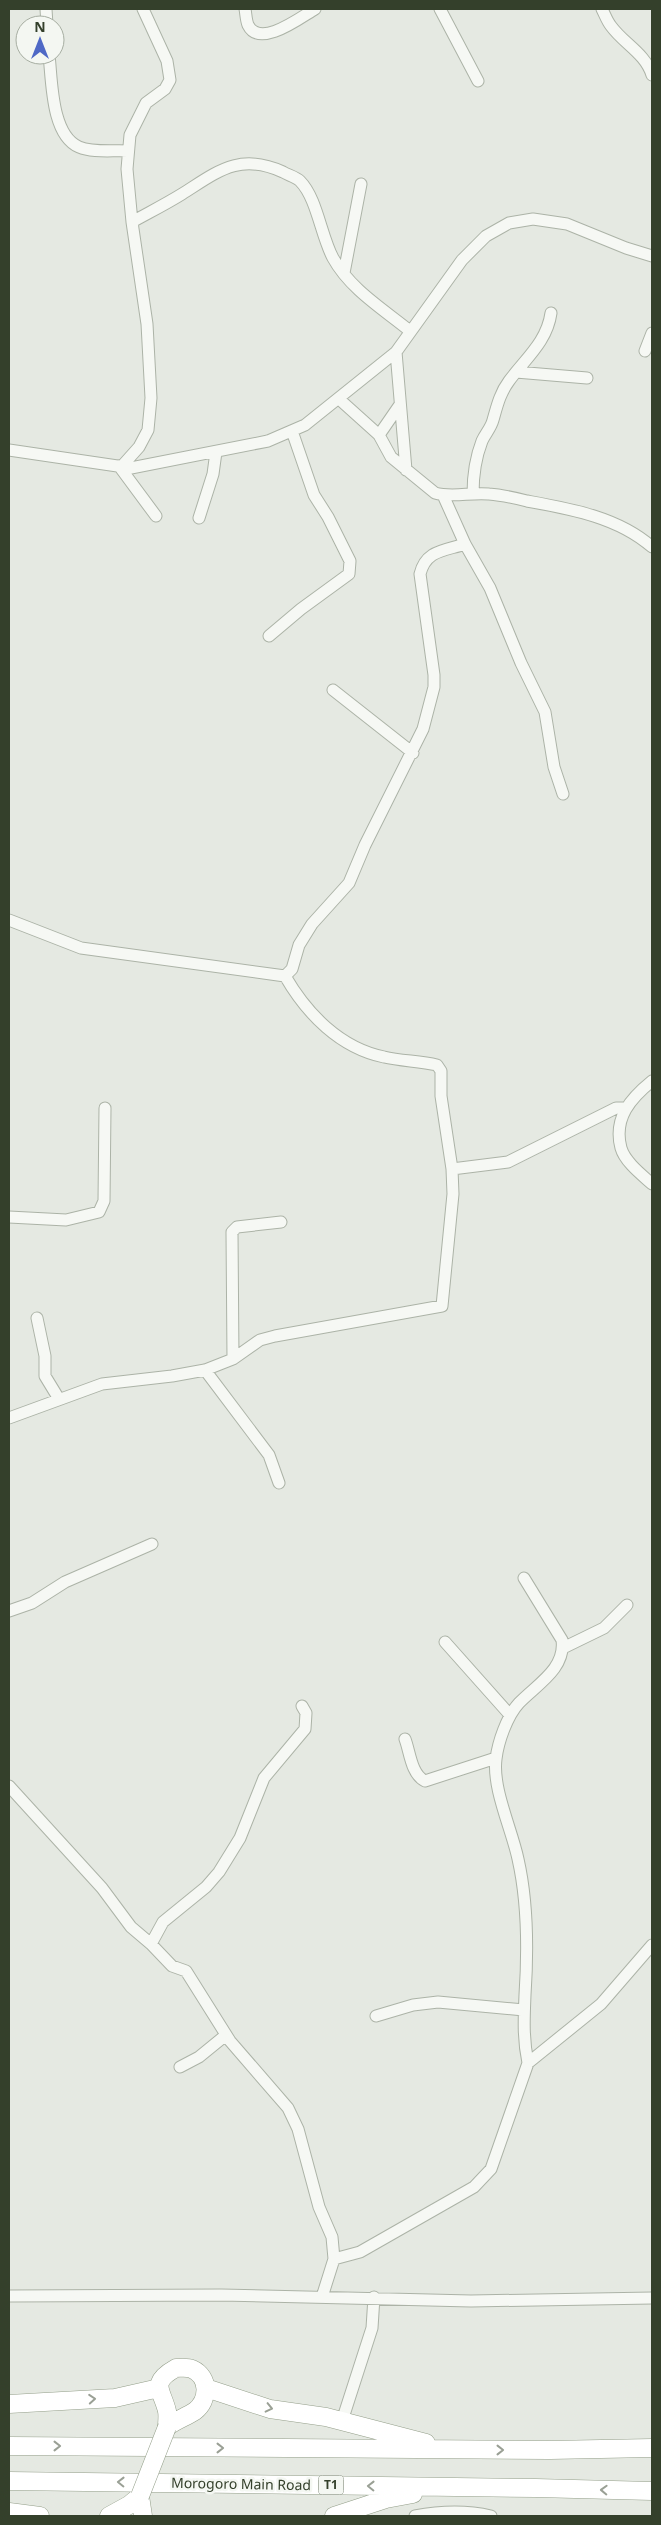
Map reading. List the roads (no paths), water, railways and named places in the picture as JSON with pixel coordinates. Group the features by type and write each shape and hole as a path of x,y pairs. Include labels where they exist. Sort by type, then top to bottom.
{"highway":[{"path":"108,2516 129,2505 140,2496 167,2427 167,2411 160,2397 159,2388 167,2373 176,2368 190,2368 199,2374 206,2388 204,2400 194,2411 179,2418 167,2427"},
{"path":"9,2404 115,2398 159,2388"},
{"path":"206,2388 270,2409 342,2421 452,2450"},
{"path":"9,2446 452,2450 652,2448"},
{"name":"Morogoro Main Road","path":"9,2481 652,2491"},
{"path":"334,2516 386,2499 455,2487"},
{"path":"140,2496 143,2516"},
{"path":"9,2512 40,2516"}],"street":[{"path":"120,466 138,448 148,430 151,398 148,332 132,222 127,169 130,135 146,103 165,89 170,80 167,61 143,9"},
{"path":"245,9 248,25 254,32 264,34 277,31 315,9"},
{"path":"440,9 478,81"},
{"path":"602,9 611,26 638,52 649,65 652,74"},
{"path":"49,65 54,104 60,126 67,139 77,146 89,150 128,151"},
{"path":"132,222 215,172 248,162 277,170 299,180 310,197 333,258 344,273 363,293 410,331"},
{"path":"344,273 361,184"},
{"path":"9,450 131,468 268,441 292,431 305,425 396,352 462,260 486,236 509,223 533,219 567,224 626,248 652,256"},
{"path":"473,494 473,469 483,440 493,421 501,395 516,372 542,340 549,328 551,313"},
{"path":"645,351 652,333"},
{"path":"396,352 399,406 405,440 406,470"},
{"path":"516,372 587,378"},
{"path":"339,399 379,435 391,457 428,488 443,495 489,494 568,508 616,524 642,538 652,547"},
{"path":"379,435 399,406"},
{"path":"269,636 301,609 349,574 350,568 350,561 328,517 314,495 292,431"},
{"path":"199,518 214,474 216,452"},
{"path":"120,466 156,516"},
{"path":"443,495 465,544 490,588 521,663 545,712 554,767 563,794"},
{"path":"285,976 292,969 299,945 312,924 349,883 365,845 413,753 423,729 434,687 432,648 420,574 422,566 430,555 465,544"},
{"path":"333,690 360,714 413,753"},
{"path":"9,920 81,948 285,976 313,1017 350,1044 382,1057 437,1065 441,1071 441,1096 452,1169 452,1194 442,1306 275,1336 260,1340 233,1359 205,1370 172,1376 108,1383 9,1418"},
{"path":"652,1081 632,1097 626,1108 620,1130 621,1150 637,1170 652,1184"},
{"path":"9,1217 66,1220 99,1212 104,1201 106,1108"},
{"path":"452,1169 508,1162 616,1108 626,1108"},
{"path":"233,1359 232,1232 237,1227 281,1222"},
{"path":"37,1318 45,1356 45,1376 59,1399"},
{"path":"205,1370 269,1454 279,1483"},
{"path":"9,1611 32,1602 65,1582 152,1544"},
{"path":"334,2259 360,2252 474,2188 483,2180 491,2170 528,2063 523,2028 526,1916 523,1881 499,1786 496,1758 510,1715 519,1703 550,1674 563,1648 562,1640 524,1578"},
{"path":"563,1648 604,1628 626,1605"},
{"path":"445,1642 510,1715"},
{"path":"151,1944 163,1922 206,1887 220,1872 240,1838 264,1778 305,1729 306,1713 302,1706"},
{"path":"405,1739 414,1769 420,1778 425,1781 496,1758"},
{"path":"9,1786 102,1888 131,1927 172,1966 186,1971 226,2035 288,2108 298,2129 319,2207 332,2237 334,2259 322,2297"},
{"path":"528,2063 601,2004 652,1946"},
{"path":"376,2016 413,2005 438,2002 524,2010"},
{"path":"180,2067 199,2057 226,2035"},
{"path":"9,2296 322,2297 471,2301 652,2298"},
{"path":"342,2421 372,2328 374,2298"},
{"path":"415,2516 438,2511 472,2512 491,2516"}]}
